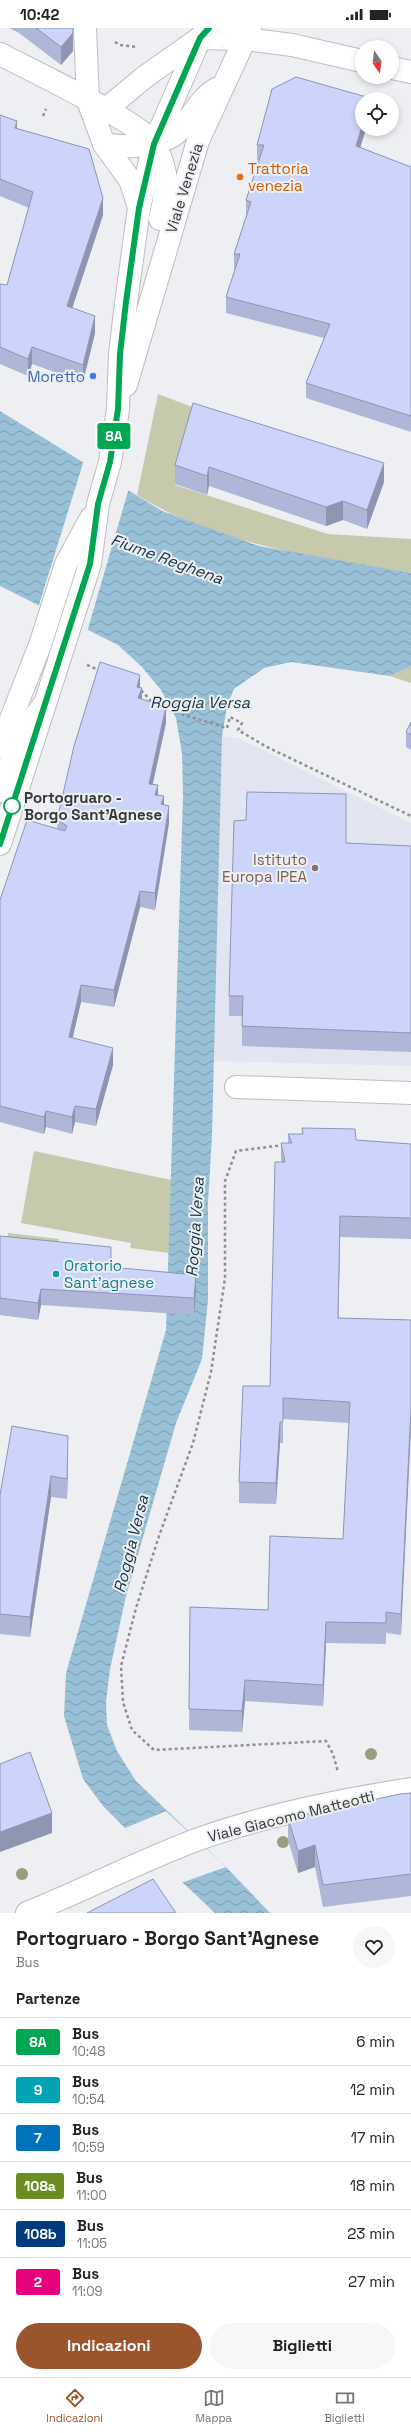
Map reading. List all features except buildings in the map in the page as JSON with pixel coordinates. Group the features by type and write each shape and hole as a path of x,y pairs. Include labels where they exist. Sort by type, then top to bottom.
{"main road":[{"path":"85,28 104,144 130,180 139,208"},
{"path":"97,105 146,76 205,33 248,34 355,59"},
{"name":"Viale Venezia","path":"98,504 110,462 118,409 120,354 139,208 154,144 205,33"},
{"name":"Viale Venezia","path":"118,409 141,340 151,296 198,141 248,34"},
{"name":"Viale Venezia","path":"0,54 133,125 154,144 164,169 167,189 148,262 151,296"},
{"path":"399,69 411,72"},
{"name":"Viale Venezia","path":"154,144 180,130 208,94 224,83"},
{"path":"104,144 128,148 154,144"},
{"path":"0,748 40,645 66,564 98,504"},
{"path":"0,844 90,564 98,504"},
{"path":"0,791 21,735 44,704"},
{"path":"236,1087 411,1093"},
{"name":"Viale Giacomo Matteotti","path":"33,1911 138,1862 198,1840 280,1816 344,1800 411,1789"}],"path":[{"path":"109,38 120,45 138,47"},
{"path":"60,659 78,674 82,663 104,672"},
{"path":"133,684 140,687 155,705 173,713 227,728 230,717 242,723 238,730 267,747 411,816"},
{"path":"292,1144 236,1151 225,1182 225,1278 211,1372 193,1443 159,1536 136,1608 121,1666 123,1702 132,1730 154,1750 326,1741 334,1754 344,1800"}],"shaded area":[{"name":"Istituto Europa IPEA","path":"222,736 238,738 411,823 411,1066 213,1061"}],"green space":[{"path":"158,394 195,408 175,485 328,534 411,539 411,573 305,555 235,538 201,526 169,512 137,495"},
{"path":"411,666 411,683 390,676"},
{"path":"34,1151 171,1180 169,1253 130,1248 131,1243 21,1223"},
{"path":"8,1233 59,1239 56,1260 5,1254"}],"water":[{"path":"0,411 162,511 259,546 411,573 411,666 390,676 291,662 264,668 234,689 227,706 222,736 212,1135 208,1203 208,1300 202,1359 176,1423 126,1596 110,1669 106,1702 107,1725 117,1751 136,1781 226,1867 270,1913 215,1913 125,1828 103,1806 83,1779 64,1716 66,1673 166,1330 183,796 182,753 176,718 161,690 141,666 118,645 0,586"}],"pier":[{"path":"84,460 129,488 87,632 38,608"},
{"path":"166,1811 226,1867 181,1883 125,1828"}],"bus line":[{"name":"8A","path":"0,844 44,704 63,652 90,564 98,504 110,462 118,409 120,354 130,263 139,208 154,144 200,38 209,28"}],"place":[{"name":"Trattoria venezia","path":"240,177"},
{"name":"Moretto","path":"93,376"},
{"name":"Portogruaro - Borgo Sant'Agnese","path":"12,806"},
{"name":"Istituto Europa IPEA","path":"315,868"},
{"name":"Oratorio Sant'agnese","path":"56,1274"}],"water label":[{"name":"Fiume Reghena","path":"167,559"},
{"name":"Roggia Versa","path":"200,702"},
{"name":"Roggia Versa","path":"195,1227"},
{"name":"Roggia Versa","path":"131,1544"}]}
